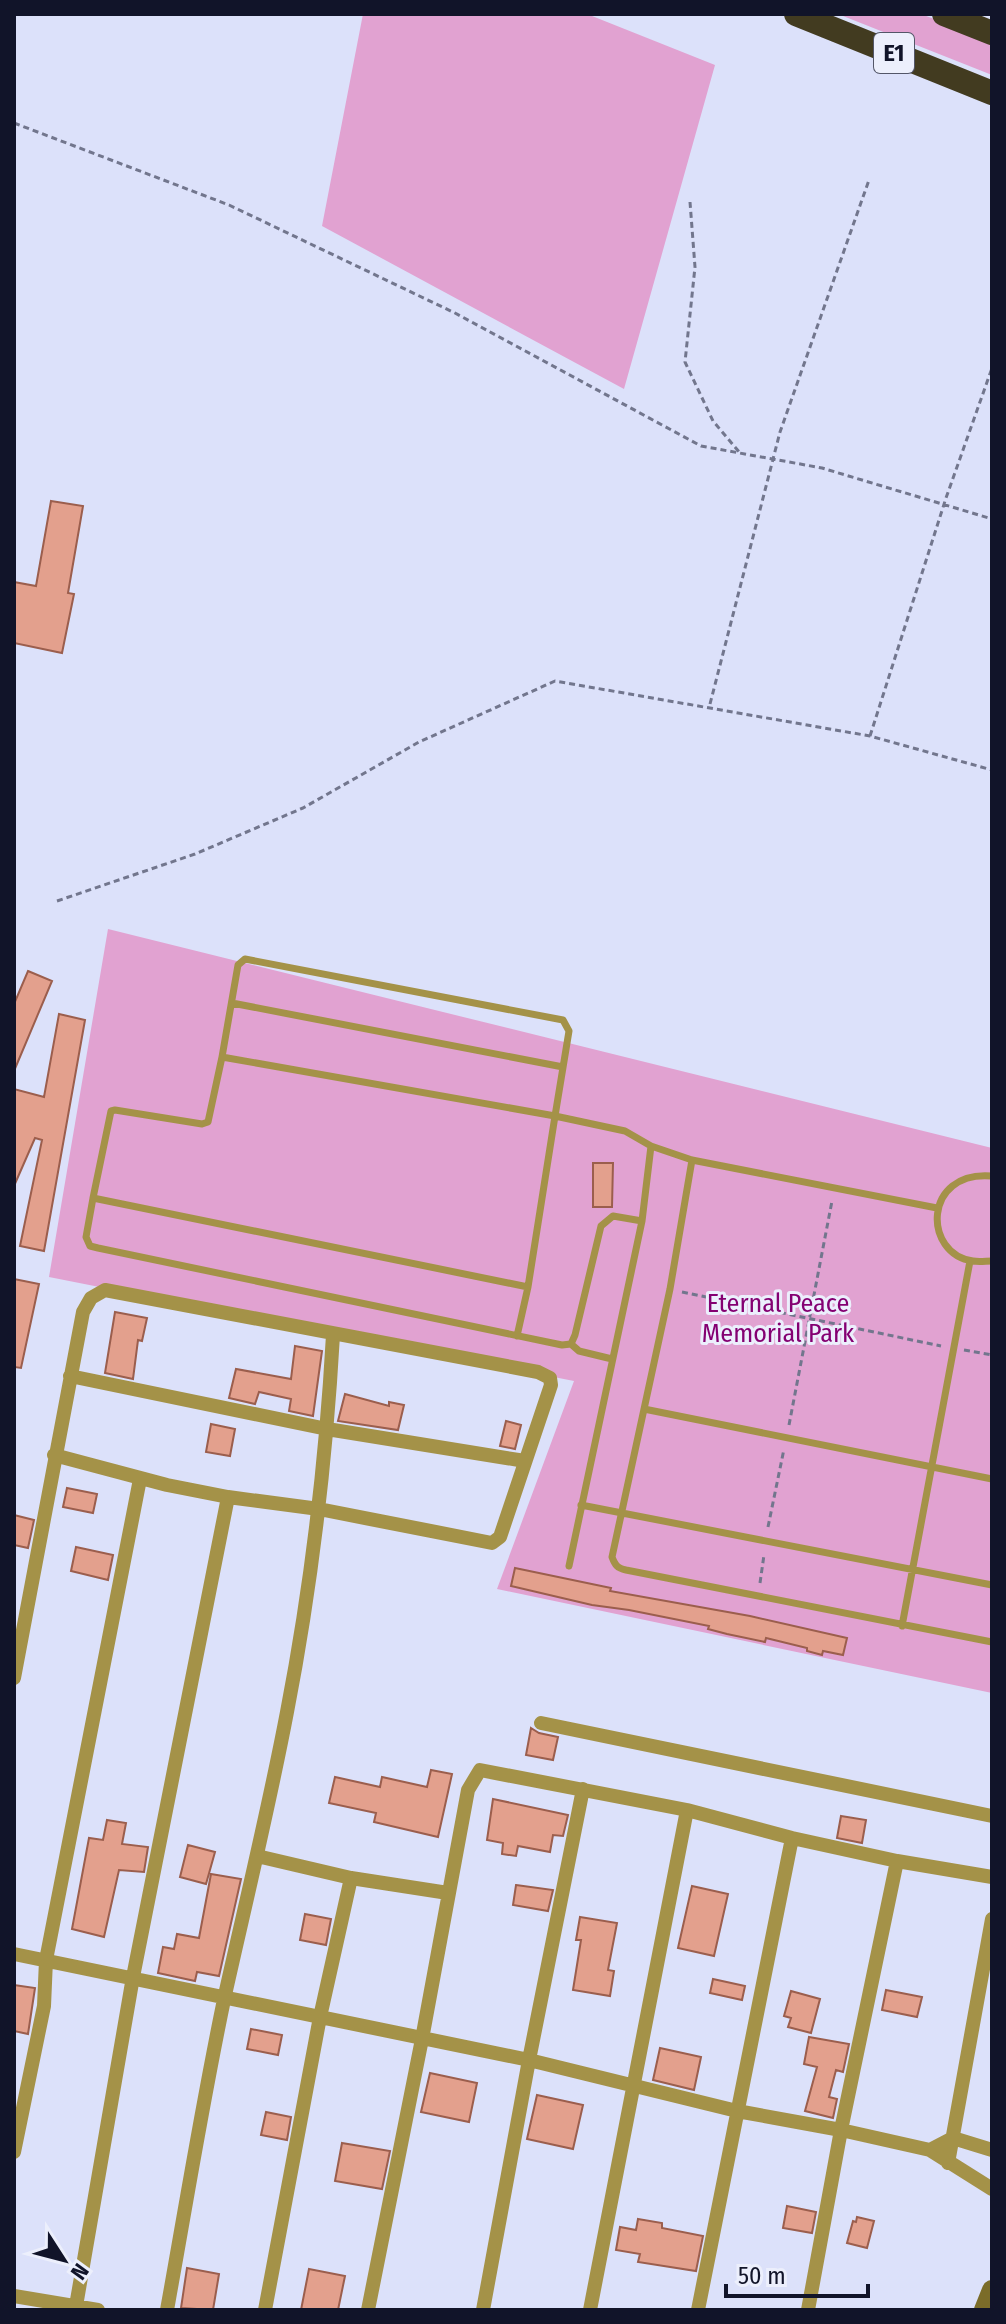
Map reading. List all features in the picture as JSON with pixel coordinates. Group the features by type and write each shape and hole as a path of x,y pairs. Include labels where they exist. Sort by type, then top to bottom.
{"highway":[{"name":"E1","path":"796,14 992,93"},
{"name":"E1","path":"944,14 992,33"}],"main road":[{"path":"984,2310 992,2290"}],"street":[{"path":"14,1678 54,1455 83,1312 91,1298 105,1290 538,1372 550,1378 547,1401 500,1537 492,1543 319,1509 228,1497 140,1479 54,1455"},
{"path":"167,2310 225,1999 288,1708 319,1509 333,1335"},
{"path":"70,1376 327,1429 525,1461"},
{"path":"14,2152 44,2006 46,1960 140,1479"},
{"path":"76,2306 133,1977 228,1497"},
{"path":"541,1723 992,1816"},
{"path":"368,2310 468,1790 480,1770 687,1810 792,1838 897,1861 992,1877"},
{"path":"483,2310 583,1789"},
{"path":"590,2310 687,1810"},
{"path":"698,2310 792,1838"},
{"path":"257,1856 351,1878 448,1893"},
{"path":"808,2310 841,2130 897,1861"},
{"path":"265,2310 320,2017 351,1878"},
{"path":"948,2163 992,1919"},
{"path":"14,1954 529,2060 737,2111 930,2150 992,2189"},
{"path":"930,2150 953,2138 992,2150"},
{"path":"14,2296 98,2310"}],"lane":[{"path":"517,1336 528,1287 569,1031 563,1020 245,959 238,965 208,1122 202,1124 111,1111 86,1237 90,1246 517,1336 571,1344 579,1351 612,1359"},
{"path":"232,1003 563,1067"},
{"path":"222,1057 555,1116 625,1131 651,1146 692,1160 937,1208"},
{"path":"569,1566 642,1221 651,1146"},
{"path":"692,1160 670,1289 612,1557 619,1569 992,1642"},
{"path":"992,1176 968,1176 948,1188 937,1208 938,1231 950,1251 970,1261 992,1261"},
{"path":"93,1198 528,1287"},
{"path":"571,1344 601,1226 613,1216 642,1221"},
{"path":"902,1626 970,1261"},
{"path":"644,1409 992,1479"},
{"path":"581,1505 992,1585"}],"path":[{"path":"14,123 229,205 455,313 701,446 822,468 992,519"},
{"path":"710,706 773,459 869,180"},
{"path":"690,202 695,267 685,362 713,421 740,453"},
{"path":"870,736 944,505 992,368"},
{"path":"57,901 195,854 303,808 419,742 555,681 870,736 992,770"},
{"path":"759,1594 765,1541 835,1187"},
{"path":"670,1289 992,1355"}],"green space":[{"path":"363,14 587,14 715,65 624,389 322,226"},
{"path":"838,14 921,14 992,41 992,75"},
{"name":"Eternal Peace Memorial Park","path":"108,929 992,1148 992,1693 497,1589 574,1381 49,1277"}],"building":[{"path":"51,501 83,506 68,593 74,594 62,653 14,643 14,582 36,586"},
{"path":"28,971 52,981 14,1071 14,1004"},
{"path":"59,1014 85,1020 44,1251 20,1246 42,1140 35,1138 14,1186 14,1089 44,1097"},
{"path":"593,1163 613,1163 612,1207 593,1207"},
{"path":"14,1279 39,1284 21,1368 14,1367"},
{"path":"115,1312 147,1318 142,1341 138,1340 133,1379 105,1373"},
{"path":"295,1346 322,1351 313,1416 289,1411 291,1399 259,1392 255,1404 229,1398 236,1369 291,1379"},
{"path":"345,1394 389,1406 389,1402 404,1405 398,1430 338,1421"},
{"path":"506,1421 521,1425 515,1449 500,1446"},
{"path":"211,1424 235,1429 230,1456 206,1452"},
{"path":"67,1488 97,1494 93,1513 63,1507"},
{"path":"14,1515 34,1520 28,1548 14,1545"},
{"path":"76,1547 113,1555 108,1580 71,1571"},
{"path":"515,1568 611,1588 610,1591 750,1616 847,1638 843,1655 823,1651 822,1655 766,1638 765,1642 708,1629 709,1626 592,1605 511,1586"},
{"path":"531,1728 558,1737 553,1760 526,1755"},
{"path":"431,1770 452,1774 438,1837 374,1822 376,1813 329,1803 335,1777 380,1787 382,1777 427,1787"},
{"path":"493,1799 568,1815 563,1836 553,1835 550,1852 518,1846 516,1856 502,1854 503,1843 487,1840"},
{"path":"841,1816 866,1820 862,1843 837,1838"},
{"path":"107,1820 126,1823 122,1844 148,1847 144,1872 119,1870 104,1937 72,1929 89,1838 103,1840"},
{"path":"188,1845 215,1852 206,1884 180,1877"},
{"path":"211,1874 241,1879 219,1976 197,1972 195,1981 158,1973 163,1947 174,1949 177,1934 199,1938"},
{"path":"516,1885 553,1890 548,1911 513,1905"},
{"path":"692,1886 728,1894 714,1956 678,1948"},
{"path":"305,1914 331,1919 326,1945 300,1940"},
{"path":"580,1917 617,1923 608,1970 614,1971 610,1996 573,1990 581,1940 576,1940"},
{"path":"713,1979 745,1986 742,2000 710,1993"},
{"path":"14,1985 35,1988 28,2034 14,2031"},
{"path":"886,1990 922,1997 917,2017 882,2010"},
{"path":"791,1991 820,1999 811,2033 788,2027 791,2018 784,2016"},
{"path":"251,2029 282,2035 278,2055 247,2049"},
{"path":"809,2037 849,2044 843,2072 836,2070 829,2097 837,2099 833,2118 805,2111 817,2067 804,2064"},
{"path":"660,2048 701,2057 694,2090 653,2080"},
{"path":"430,2073 477,2083 469,2122 421,2112"},
{"path":"537,2095 583,2105 573,2149 527,2139"},
{"path":"266,2112 291,2117 287,2140 261,2135"},
{"path":"342,2143 390,2151 382,2189 335,2181"},
{"path":"787,2206 816,2212 812,2233 783,2228"},
{"path":"857,2217 874,2221 867,2248 847,2243"},
{"path":"638,2219 662,2223 662,2228 703,2236 696,2271 638,2262 640,2254 616,2250 620,2227 636,2230"},
{"path":"187,2268 219,2274 213,2310 181,2308"},
{"path":"309,2269 345,2276 338,2310 301,2310"}]}
